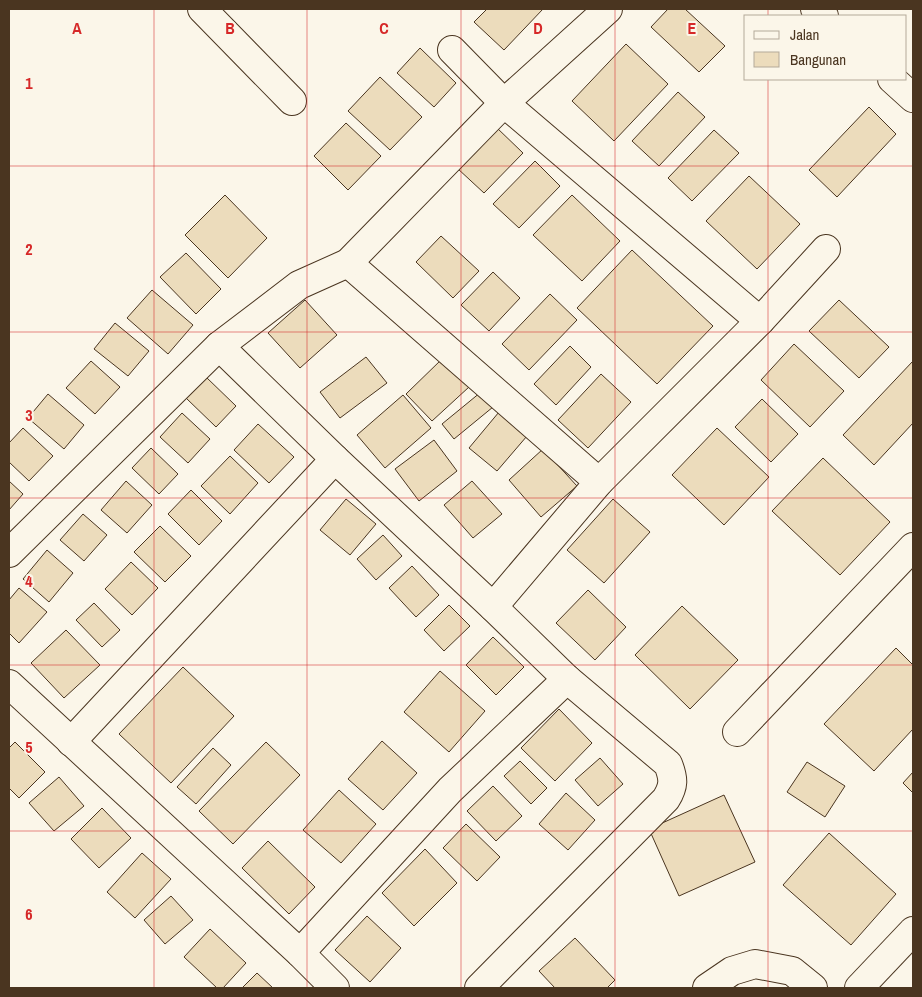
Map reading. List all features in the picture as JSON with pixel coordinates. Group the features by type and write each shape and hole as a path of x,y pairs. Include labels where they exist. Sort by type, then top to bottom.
{"street":[{"path":"202,9 292,101"},
{"path":"9,553 219,346 299,285 348,263 504,103 608,9"},
{"path":"452,50 504,103 760,321"},
{"path":"893,80 913,98"},
{"path":"493,607 599,482 760,321 826,249"},
{"path":"348,263 599,482"},
{"path":"219,346 335,460 493,607 567,679 668,764 673,776 671,791 666,799 480,988"},
{"path":"71,742 335,460"},
{"path":"736,732 913,547"},
{"path":"300,953 450,790 567,679"},
{"path":"9,684 300,953 335,988"},
{"path":"859,988 913,931"},
{"path":"707,988 732,970 756,964 792,972 813,988"}],"building":[{"path":"487,9 543,9 504,50 474,22"},
{"path":"668,9 685,9 725,46 699,72 651,27"},
{"path":"626,44 668,84 614,141 572,101"},
{"path":"420,48 456,83 434,107 397,73"},
{"path":"380,77 422,117 390,150 348,111"},
{"path":"678,92 705,117 659,166 632,141"},
{"path":"869,107 896,134 837,197 809,170"},
{"path":"346,123 381,156 348,190 314,156"},
{"path":"496,127 523,153 484,193 457,168"},
{"path":"714,130 739,153 692,201 668,178"},
{"path":"535,161 560,186 519,228 493,204"},
{"path":"749,176 800,224 757,269 706,221"},
{"path":"225,195 267,238 228,278 185,235"},
{"path":"572,195 620,241 582,281 533,235"},
{"path":"441,236 479,271 453,298 416,262"},
{"path":"632,250 713,326 657,384 577,308"},
{"path":"186,253 221,289 196,314 160,277"},
{"path":"493,272 520,298 489,331 461,305"},
{"path":"152,290 193,325 168,354 127,318"},
{"path":"550,294 577,320 529,370 502,344"},
{"path":"305,300 337,335 300,368 268,333"},
{"path":"839,300 889,347 859,378 809,331"},
{"path":"115,323 149,351 128,376 94,349"},
{"path":"794,344 844,391 810,427 761,380"},
{"path":"570,346 591,367 556,405 534,384"},
{"path":"366,357 387,383 340,418 320,392"},
{"path":"442,359 469,387 432,421 406,394"},
{"path":"91,361 120,387 95,414 66,388"},
{"path":"913,361 913,423 874,465 843,435"},
{"path":"601,374 631,402 588,448 558,420"},
{"path":"206,377 236,406 216,427 186,398"},
{"path":"481,392 493,407 454,439 442,424"},
{"path":"48,394 84,425 64,449 28,418"},
{"path":"403,395 431,428 385,468 357,435"},
{"path":"762,399 798,434 771,462 735,427"},
{"path":"499,412 527,436 497,471 469,448"},
{"path":"182,413 210,439 188,463 160,437"},
{"path":"258,424 294,457 269,483 234,450"},
{"path":"23,428 53,456 29,481 9,462 9,443"},
{"path":"717,428 769,477 724,525 672,475"},
{"path":"434,440 457,471 419,501 395,469"},
{"path":"151,448 178,474 159,494 132,468"},
{"path":"543,449 577,486 541,517 509,480"},
{"path":"230,456 258,483 230,514 201,486"},
{"path":"823,458 890,522 840,575 772,511"},
{"path":"9,481 23,494 9,510"},
{"path":"126,481 152,505 127,533 101,510"},
{"path":"472,481 502,514 473,538 444,505"},
{"path":"191,490 222,521 199,545 168,514"},
{"path":"346,499 376,524 350,555 320,530"},
{"path":"613,499 650,532 604,583 567,550"},
{"path":"83,514 107,535 84,561 60,540"},
{"path":"160,526 191,556 165,582 134,552"},
{"path":"383,535 402,556 376,580 357,559"},
{"path":"47,550 73,573 49,602 23,579"},
{"path":"131,562 158,588 132,615 105,589"},
{"path":"412,566 439,595 416,617 389,588"},
{"path":"19,588 47,612 19,643 9,633 9,600"},
{"path":"588,590 626,627 595,660 556,623"},
{"path":"94,603 120,630 102,647 76,620"},
{"path":"449,605 470,626 444,651 424,630"},
{"path":"682,606 738,660 690,709 635,655"},
{"path":"66,630 100,665 64,698 31,663"},
{"path":"493,637 524,667 496,695 466,665"},
{"path":"896,648 913,665 913,729 874,771 824,724"},
{"path":"183,667 234,716 171,783 119,734"},
{"path":"440,671 485,711 449,752 404,712"},
{"path":"559,709 592,743 555,781 521,748"},
{"path":"382,741 417,773 383,810 348,779"},
{"path":"15,742 45,772 19,798 9,788 9,748"},
{"path":"266,742 300,775 233,844 199,811"},
{"path":"213,748 231,765 196,804 177,787"},
{"path":"600,758 623,784 598,806 575,780"},
{"path":"520,761 547,788 531,804 504,776"},
{"path":"807,762 845,786 825,817 787,792"},
{"path":"913,772 913,793 903,783"},
{"path":"59,777 84,806 54,831 29,803"},
{"path":"493,786 522,816 496,841 467,811"},
{"path":"339,790 376,824 341,863 303,830"},
{"path":"566,793 595,820 568,850 539,824"},
{"path":"724,795 755,862 679,896 649,829"},
{"path":"102,808 131,838 99,868 71,839"},
{"path":"466,824 500,857 477,881 443,848"},
{"path":"829,833 896,894 851,945 783,885"},
{"path":"268,841 315,887 289,914 242,868"},
{"path":"425,849 457,883 414,926 382,893"},
{"path":"142,853 171,879 135,918 107,892"},
{"path":"171,896 193,920 165,944 144,920"},
{"path":"367,916 401,948 370,982 335,950"},
{"path":"210,929 246,963 223,988 217,988 184,957"},
{"path":"575,938 615,980 607,988 555,988 539,971"},
{"path":"257,973 273,988 242,988"}]}
